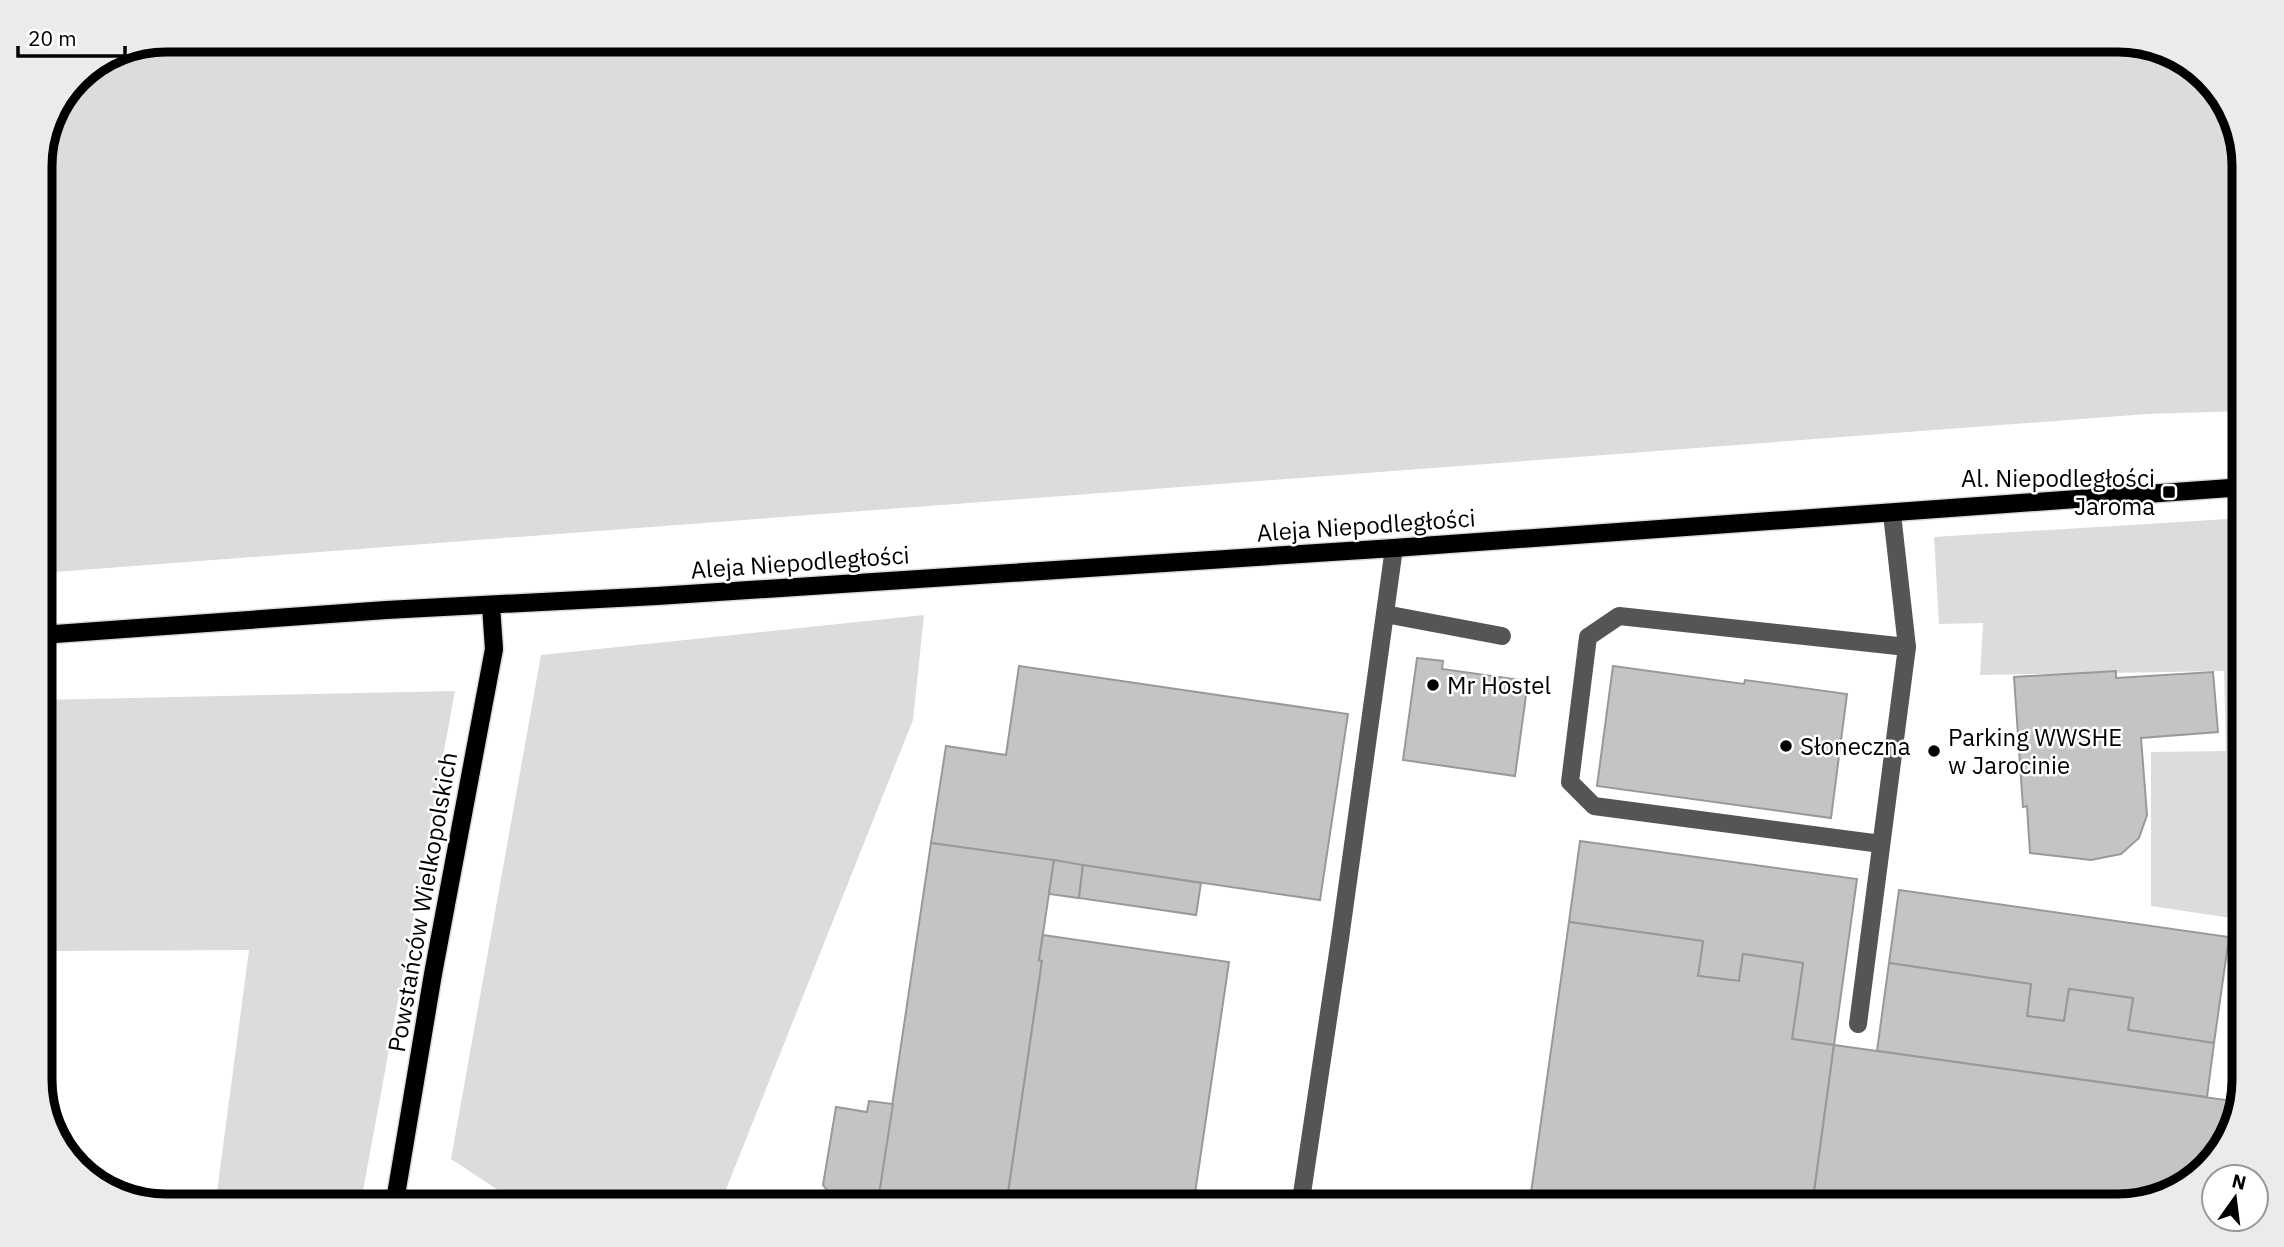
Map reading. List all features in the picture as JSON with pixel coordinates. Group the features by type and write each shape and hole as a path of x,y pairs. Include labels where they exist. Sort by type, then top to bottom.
{"main road":[{"name":"Aleja Niepodległości","path":"53,634 386,610 491,606 1394,548 2231,488"},
{"name":"Powstańców Wielkopolskich","path":"396,1194 433,974 494,649 491,606"}],"lane":[{"path":"1858,1024 1907,648 1892,513"},
{"path":"1302,1194 1394,548"},
{"path":"1385,614 1503,636"},
{"path":"1881,844 1594,806 1570,782 1588,637 1619,617 1907,648"}],"shaded area":[{"path":"167,52 2117,52 2140,55 2168,64 2193,81 2220,116 2231,159 2231,411 2147,414 53,572 53,159 61,123 86,86 123,61"},
{"path":"2231,519 2232,918 2151,906 2151,752 2226,751 2224,671 1980,675 1983,623 1939,624 1934,537"},
{"path":"924,615 913,720 724,1194 504,1194 451,1159 541,655"},
{"path":"455,691 362,1194 217,1194 249,950 53,951 53,700"}],"building":[{"path":"1417,658 1443,661 1442,669 1528,681 1515,776 1403,760"},
{"path":"1019,666 1348,714 1320,900 931,843 946,746 1006,755"},
{"path":"1613,666 1744,684 1745,680 1847,694 1831,818 1597,786"},
{"path":"2116,671 2116,678 2213,672 2218,732 2141,738 2147,815 2139,838 2121,854 2091,860 2030,853 2027,806 2023,807 2014,677"},
{"path":"1580,841 1857,879 1834,1045 1792,1039 1803,963 1743,954 1739,981 1698,976 1703,941 1569,922"},
{"path":"931,843 1054,860 1008,1194 879,1194"},
{"path":"1054,860 1083,865 1079,898 1049,894"},
{"path":"1083,865 1201,883 1196,915 1079,898"},
{"path":"1899,890 2229,937 2214,1043 2128,1030 2133,998 2069,989 2064,1021 2027,1016 2031,984 1889,963"},
{"path":"1569,922 1703,941 1698,976 1739,981 1743,954 1803,963 1792,1039 1834,1045 1814,1194 1531,1194"},
{"path":"1043,935 1229,962 1195,1194 1008,1194 1042,961 1039,960"},
{"path":"1889,963 2031,984 2027,1016 2064,1021 2069,989 2133,998 2128,1030 2214,1043 2207,1097 1877,1051"},
{"path":"1834,1045 2229,1100 2220,1131 2193,1166 2168,1183 2132,1194 1814,1194"},
{"path":"869,1101 893,1104 879,1194 830,1194 823,1185 836,1107 867,1112"}],"place":[{"name":"Al. Niepodległości Jaroma","path":"2169,492"},
{"name":"Mr Hostel","path":"1433,685"},
{"name":"Słoneczna","path":"1786,746"},
{"name":"Parking WWSHE w Jarocinie","path":"1934,751"}]}
